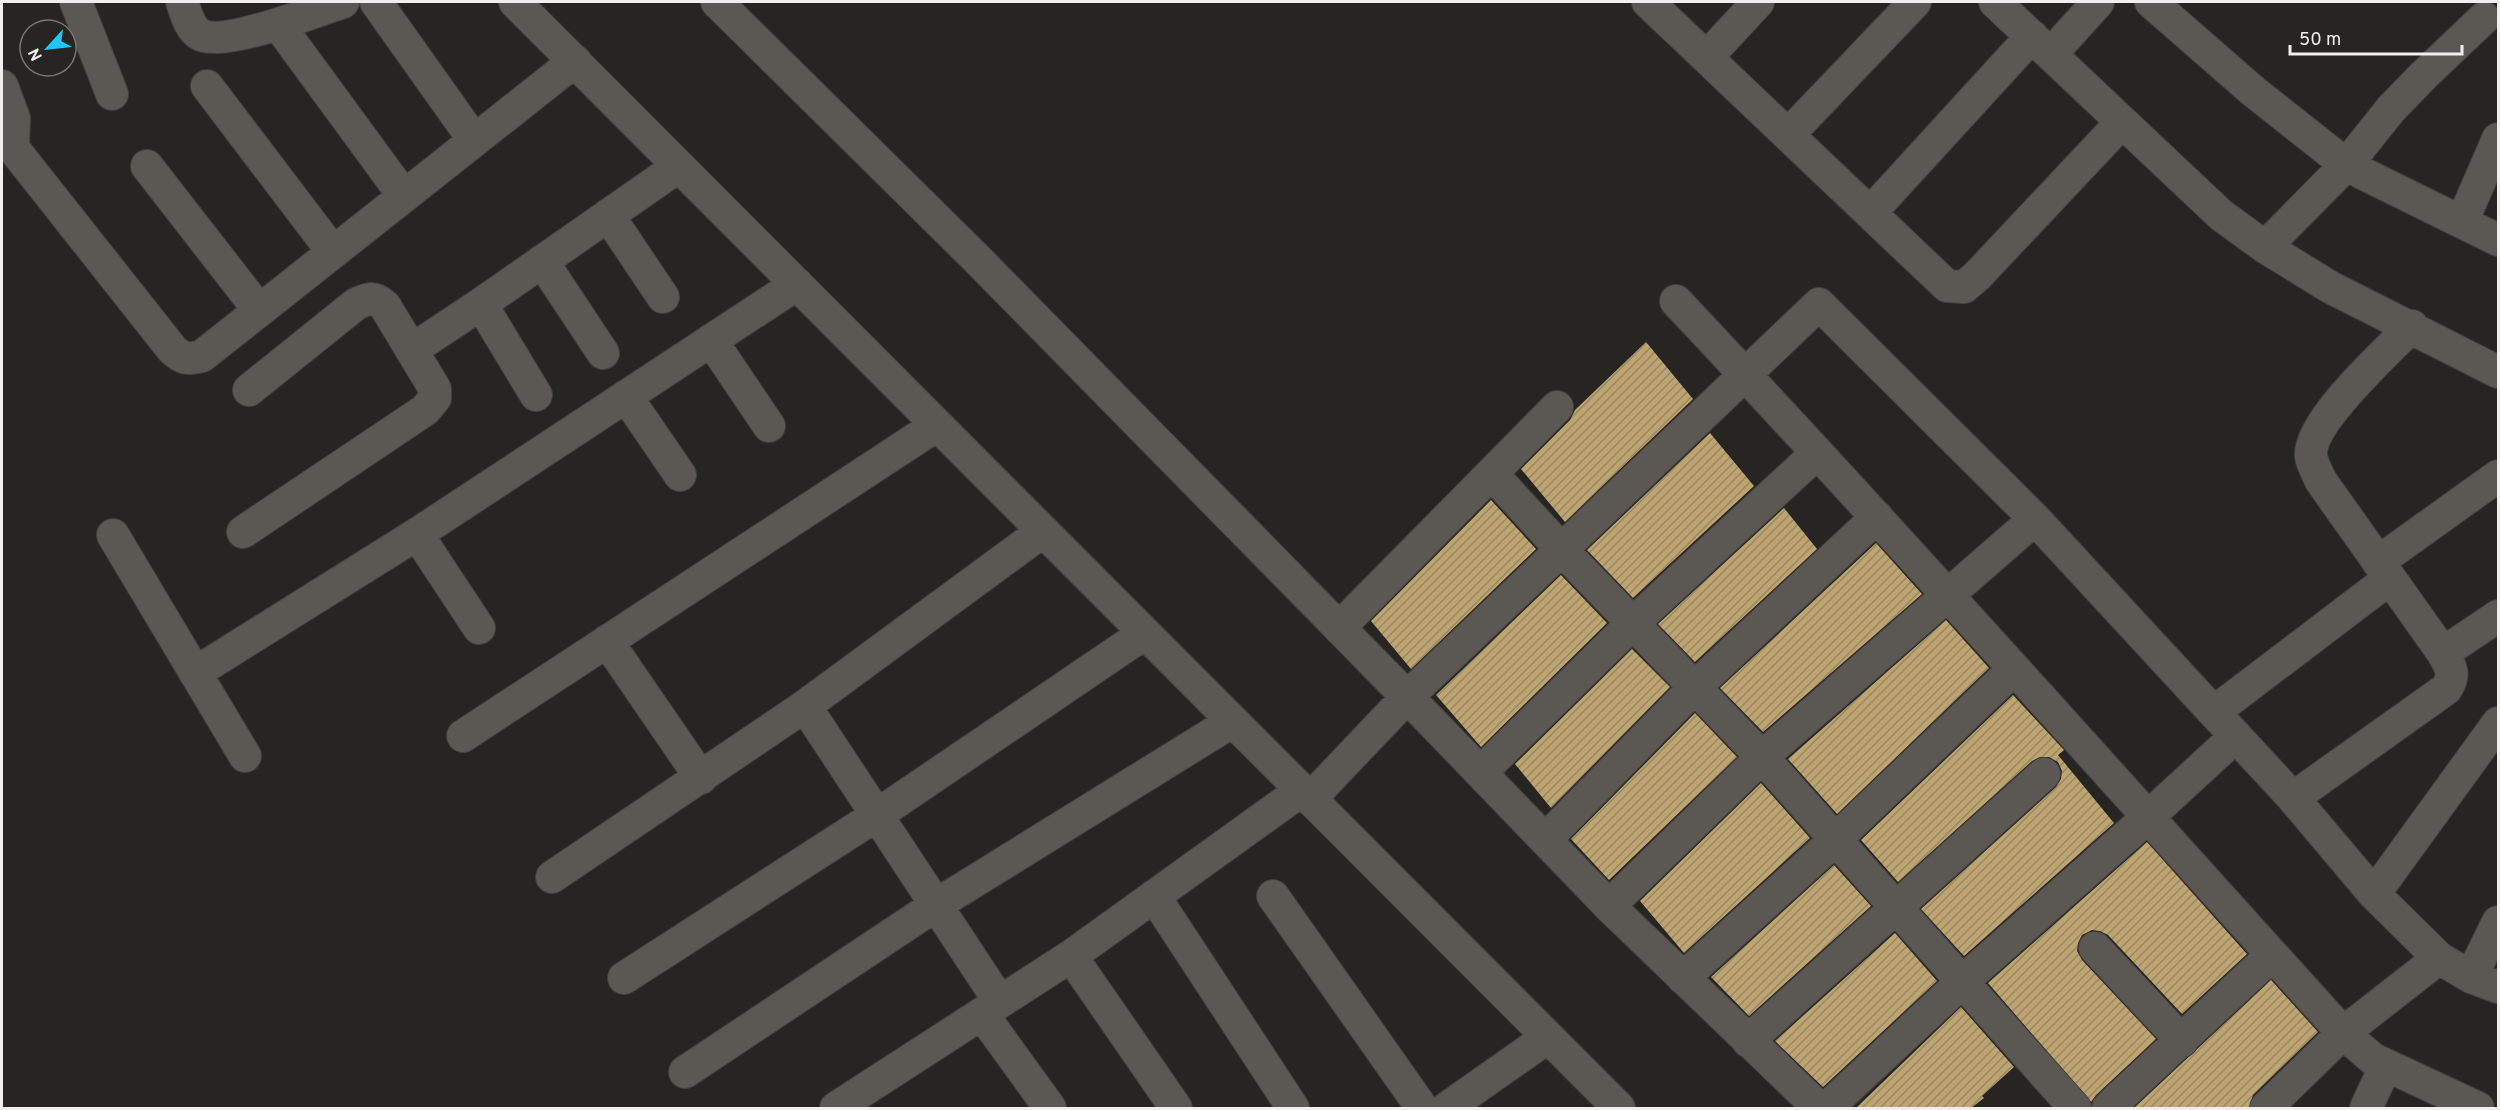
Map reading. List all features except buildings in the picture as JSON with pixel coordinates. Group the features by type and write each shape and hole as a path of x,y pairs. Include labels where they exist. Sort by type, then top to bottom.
{"street":[{"path":"76,2 112,94"},
{"path":"182,2 192,29 202,36 217,38 278,24 343,2"},
{"path":"376,2 474,140"},
{"path":"515,2 1619,1108"},
{"path":"717,2 978,260 1609,906 1819,1108"},
{"path":"1648,2 1947,286 1964,287 2122,122"},
{"path":"1707,57 1758,2"},
{"path":"1788,135 1915,2"},
{"path":"1995,2 2221,215 2265,248 2330,287 2499,372"},
{"path":"1870,213 2042,45 2098,2"},
{"path":"2151,2 2253,91 2347,164 2499,240"},
{"path":"2265,248 2347,164 2391,109 2484,18"},
{"path":"278,24 404,196"},
{"path":"2,86 14,118 14,148 180,358 192,359 202,356 575,61"},
{"path":"207,86 333,252"},
{"path":"2462,222 2499,139"},
{"path":"147,166 259,310"},
{"path":"413,349 679,166"},
{"path":"608,215 663,297"},
{"path":"542,261 603,353"},
{"path":"195,673 417,534 797,284"},
{"path":"243,532 425,410 435,398 435,388 385,306 378,299 368,298 356,304 249,390"},
{"path":"1676,301 1877,517 2343,1033 2373,1059 2466,1106"},
{"path":"481,304 536,395"},
{"path":"836,1108 1071,956 1154,896 1306,794 1819,304 2035,519 2293,798 2374,894 2439,958 2485,982 2499,922"},
{"path":"2293,798 2446,689 2452,681 2452,669 2443,653 2321,482 2311,457 2313,442 2323,423 2344,396 2412,327"},
{"path":"711,340 769,426"},
{"path":"626,396 680,475"},
{"path":"1339,628 1557,407"},
{"path":"463,736 937,425"},
{"path":"1480,772 1633,623 1816,453"},
{"path":"1492,474 1562,550 1762,757 2075,1108"},
{"path":"2214,712 2499,476"},
{"path":"1546,839 1695,687 1877,517"},
{"path":"1609,906 1762,757 2035,519"},
{"path":"552,877 805,706 1043,531"},
{"path":"417,534 479,627"},
{"path":"113,535 245,756"},
{"path":"2443,653 2499,616"},
{"path":"624,978 877,815 1145,633"},
{"path":"607,641 701,778"},
{"path":"1683,978 1835,840 2013,670"},
{"path":"805,706 936,905 991,1008 1050,1108"},
{"path":"685,1072 936,905 1233,721"},
{"path":"2374,894 2499,723"},
{"path":"1827,1108 1962,982 2236,736"},
{"path":"1748,1041 2044,774"},
{"path":"1154,896 1293,1108"},
{"path":"1272,896 1422,1108"},
{"path":"2095,948 2182,1041"},
{"path":"2108,1108 2272,955"},
{"path":"1071,956 1176,1108"},
{"path":"2266,1108 2343,1033 2439,958"},
{"path":"1447,1108 1548,1037"},
{"path":"2366,1108 2386,1065"}]}
